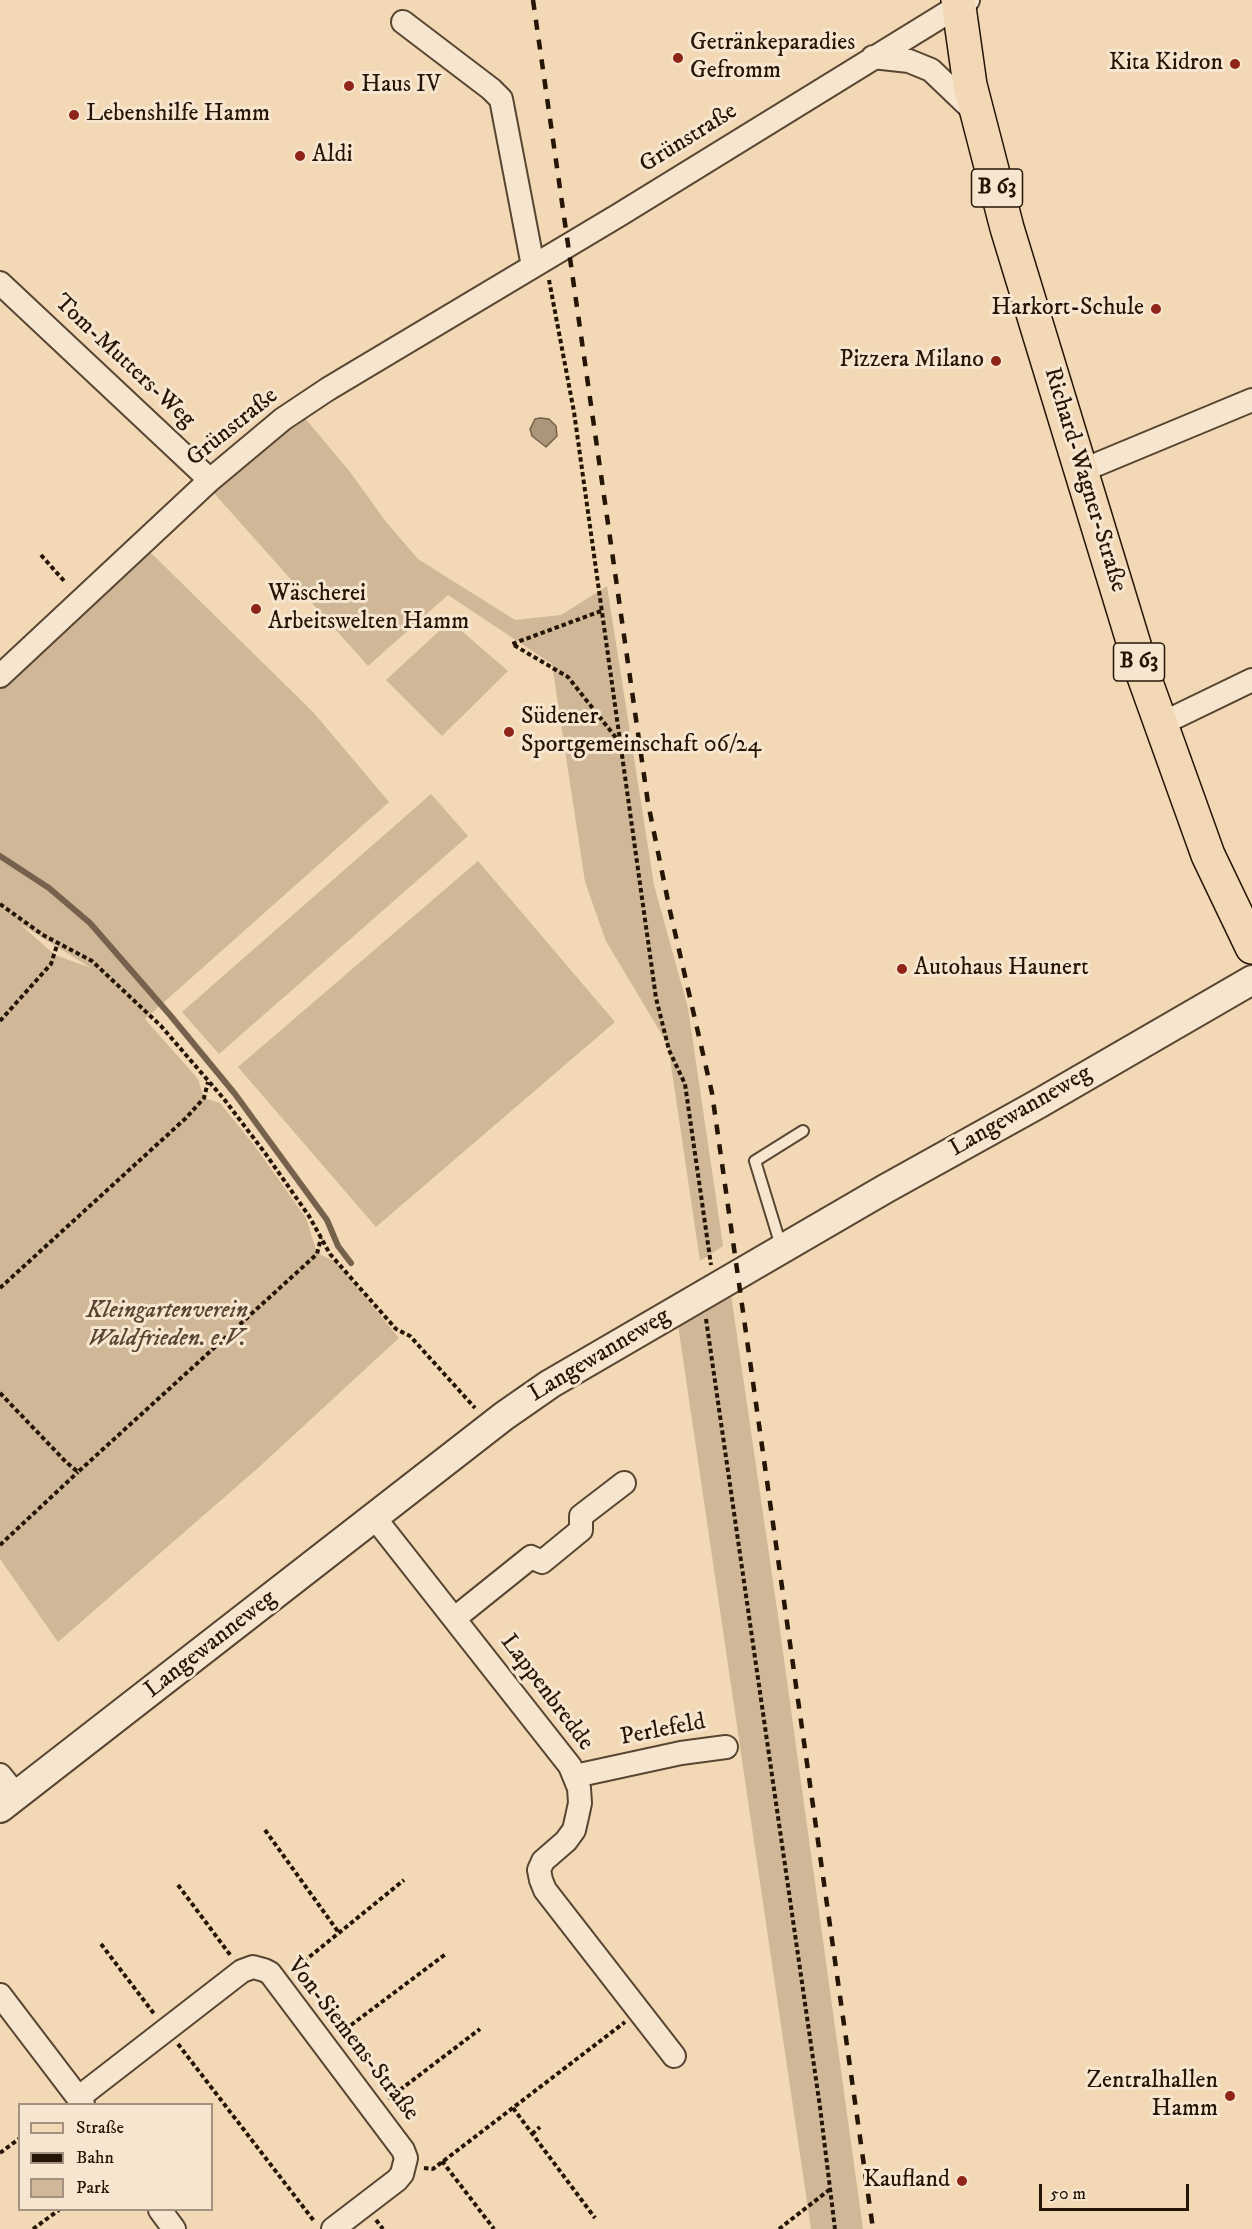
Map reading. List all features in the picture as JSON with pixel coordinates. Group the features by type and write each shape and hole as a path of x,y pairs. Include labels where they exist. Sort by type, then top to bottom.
{"main road":[{"name":"Richard-Wagner-Straße","path":"961,2 970,85 1007,228 1143,674 1208,855 1252,947"}],"street":[{"name":"Grünstraße","path":"0,676 210,480 283,419 961,2"},
{"path":"403,22 501,99 539,263"},
{"path":"873,57 909,61 931,70 977,114"},
{"name":"Tom-Mutters-Weg","path":"0,283 210,480"},
{"path":"1081,471 1252,400"},
{"path":"1161,724 1252,680"},
{"name":"Langewanneweg","path":"6,1793 492,1427 577,1367 1252,980"},
{"path":"455,1618 531,1557 542,1562 581,1530 581,1516 624,1484"},
{"name":"Lappenbredde","path":"374,1517 570,1766 575,1776 580,1803 574,1830 566,1841 543,1861 539,1870 541,1880 545,1890 674,2056"},
{"name":"Perlefeld","path":"575,1776 726,1747"},
{"name":"Von-Siemens-Straße","path":"242,1971 259,1967 270,1973 403,2150 405,2166"},
{"path":"0,1995 80,2101 242,1971"},
{"path":"333,2229 397,2180 405,2166"},
{"path":"161,2211 174,2229"}],"lane":[{"path":"782,1250 755,1161 803,1131"}],"path":[{"path":"539,263 573,412 656,998 669,1050 685,1084 708,1255 708,1291 835,2229"},
{"path":"41,555 65,582"},
{"path":"601,611 512,644 568,677 621,744"},
{"path":"0,903 43,935 92,961 161,1026 224,1099 265,1153 309,1216 330,1254 396,1329 410,1336 492,1427"},
{"path":"0,1021 51,964 58,942"},
{"path":"0,1288 186,1118 204,1098 208,1082"},
{"path":"0,1545 317,1254 321,1238"},
{"path":"0,1394 78,1472"},
{"path":"266,1830 339,1933"},
{"path":"277,1983 404,1880"},
{"path":"178,1885 242,1971"},
{"path":"101,1944 320,2229"},
{"path":"324,2045 447,1953"},
{"path":"405,2166 433,2169 639,2011"},
{"path":"373,2110 480,2029"},
{"path":"513,2108 595,2218"},
{"path":"532,2134 540,2127"},
{"path":"0,2153 18,2140"},
{"path":"442,2161 494,2229"},
{"path":"779,2229 829,2190"},
{"path":"33,2229 58,2211"}],"green space":[{"path":"304,417 418,559 515,620 561,615 607,586 654,885 688,1008 723,1246 700,1261 668,1045 606,941 585,882 552,664 448,595 368,666 213,492"},
{"name":"Kleingartenverein Waldfrieden. e.V.","path":"148,550 314,713 389,802 145,1019 198,1079 204,1098 220,1103 254,1145 306,1218 317,1253 336,1262 399,1338 258,1468 58,1642 0,1559 0,686","holes":["22,925 91,968 55,955"]},
{"path":"450,621 508,671 442,736 386,680"},
{"path":"431,794 468,836 219,1054 182,1012"},
{"path":"478,861 615,1022 376,1227 238,1067"},
{"path":"730,1288 863,2229 811,2229 677,1318"}],"shaded area":[{"path":"535,419 549,419 556,426 557,436 546,447 532,436 530,429"}],"waterway":[{"path":"0,856 49,888 90,923 170,1015 235,1094 327,1220 338,1246 351,1263"}],"railway":[{"path":"533,0 648,803 712,1093 873,2229"}],"place":[{"name":"Getränkeparadies Gefromm","path":"678,58"},
{"name":"Kita Kidron","path":"1235,64"},
{"name":"Haus IV","path":"349,86"},
{"name":"Lebenshilfe Hamm","path":"74,115"},
{"name":"Aldi","path":"300,156"},
{"name":"Harkort-Schule","path":"1156,309"},
{"name":"Pizzera Milano","path":"996,361"},
{"name":"Wäscherei Arbeitswelten Hamm","path":"256,609"},
{"name":"Südener Sportgemeinschaft 06/24","path":"509,732"},
{"name":"Autohaus Haunert","path":"902,969"},
{"name":"Zentralhallen Hamm","path":"1230,2096"},
{"name":"Kaufland","path":"962,2181"}]}
